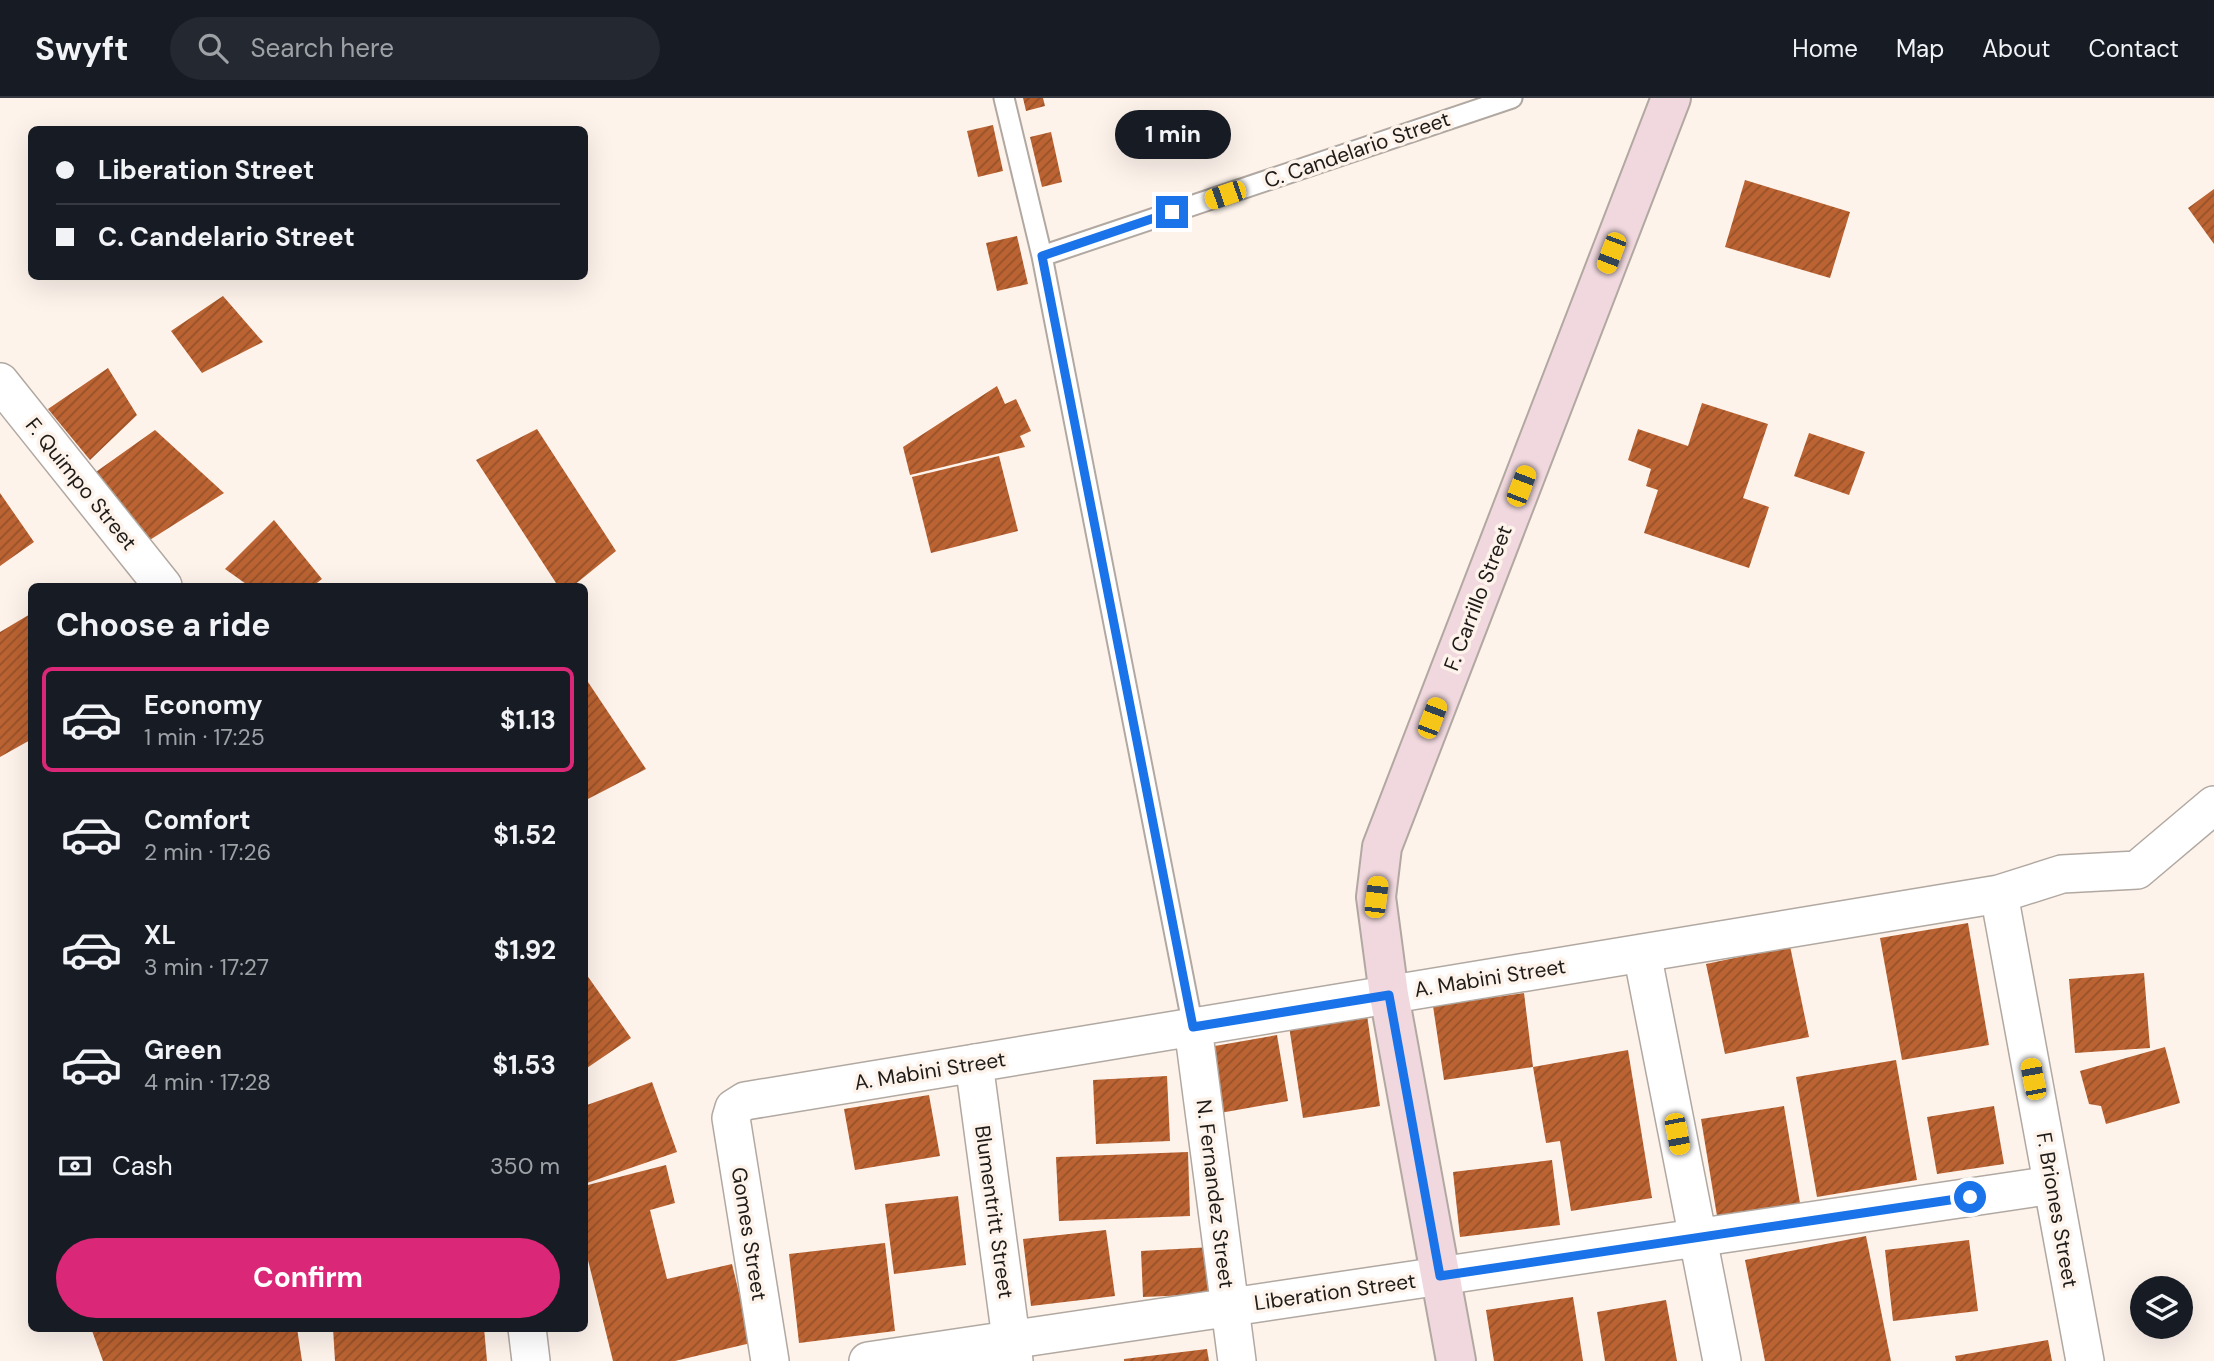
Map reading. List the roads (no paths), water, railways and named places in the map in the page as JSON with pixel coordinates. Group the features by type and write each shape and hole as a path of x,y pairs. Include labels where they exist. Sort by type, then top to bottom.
{"street":[{"name":"F. Carrillo Street","path":"1456,1361 1389,995 1376,897 1382,848 1671,98"},
{"name":"F. Quimpo Street","path":"0,382 161,583"},
{"name":"A. Mabini Street","path":"734,1108 745,1101 1999,894 2062,874 2137,870 2214,805"},
{"name":"F. Briones Street","path":"1999,894 2085,1361"},
{"path":"1642,953 1722,1361"},
{"name":"N. Fernandez Street","path":"1193,1027 1237,1361"},
{"name":"Blumentritt Street","path":"974,1063 1012,1350"},
{"name":"Gomes Street","path":"734,1108 731,1118 770,1361"},
{"name":"Liberation Street","path":"867,1361 1012,1350 1230,1307 2052,1185"},
{"path":"527,1332 531,1361"}],"lane":[{"path":"1004,98 1042,256 1193,1027"},
{"name":"C. Candelario Street","path":"1042,256 1512,98"}]}
